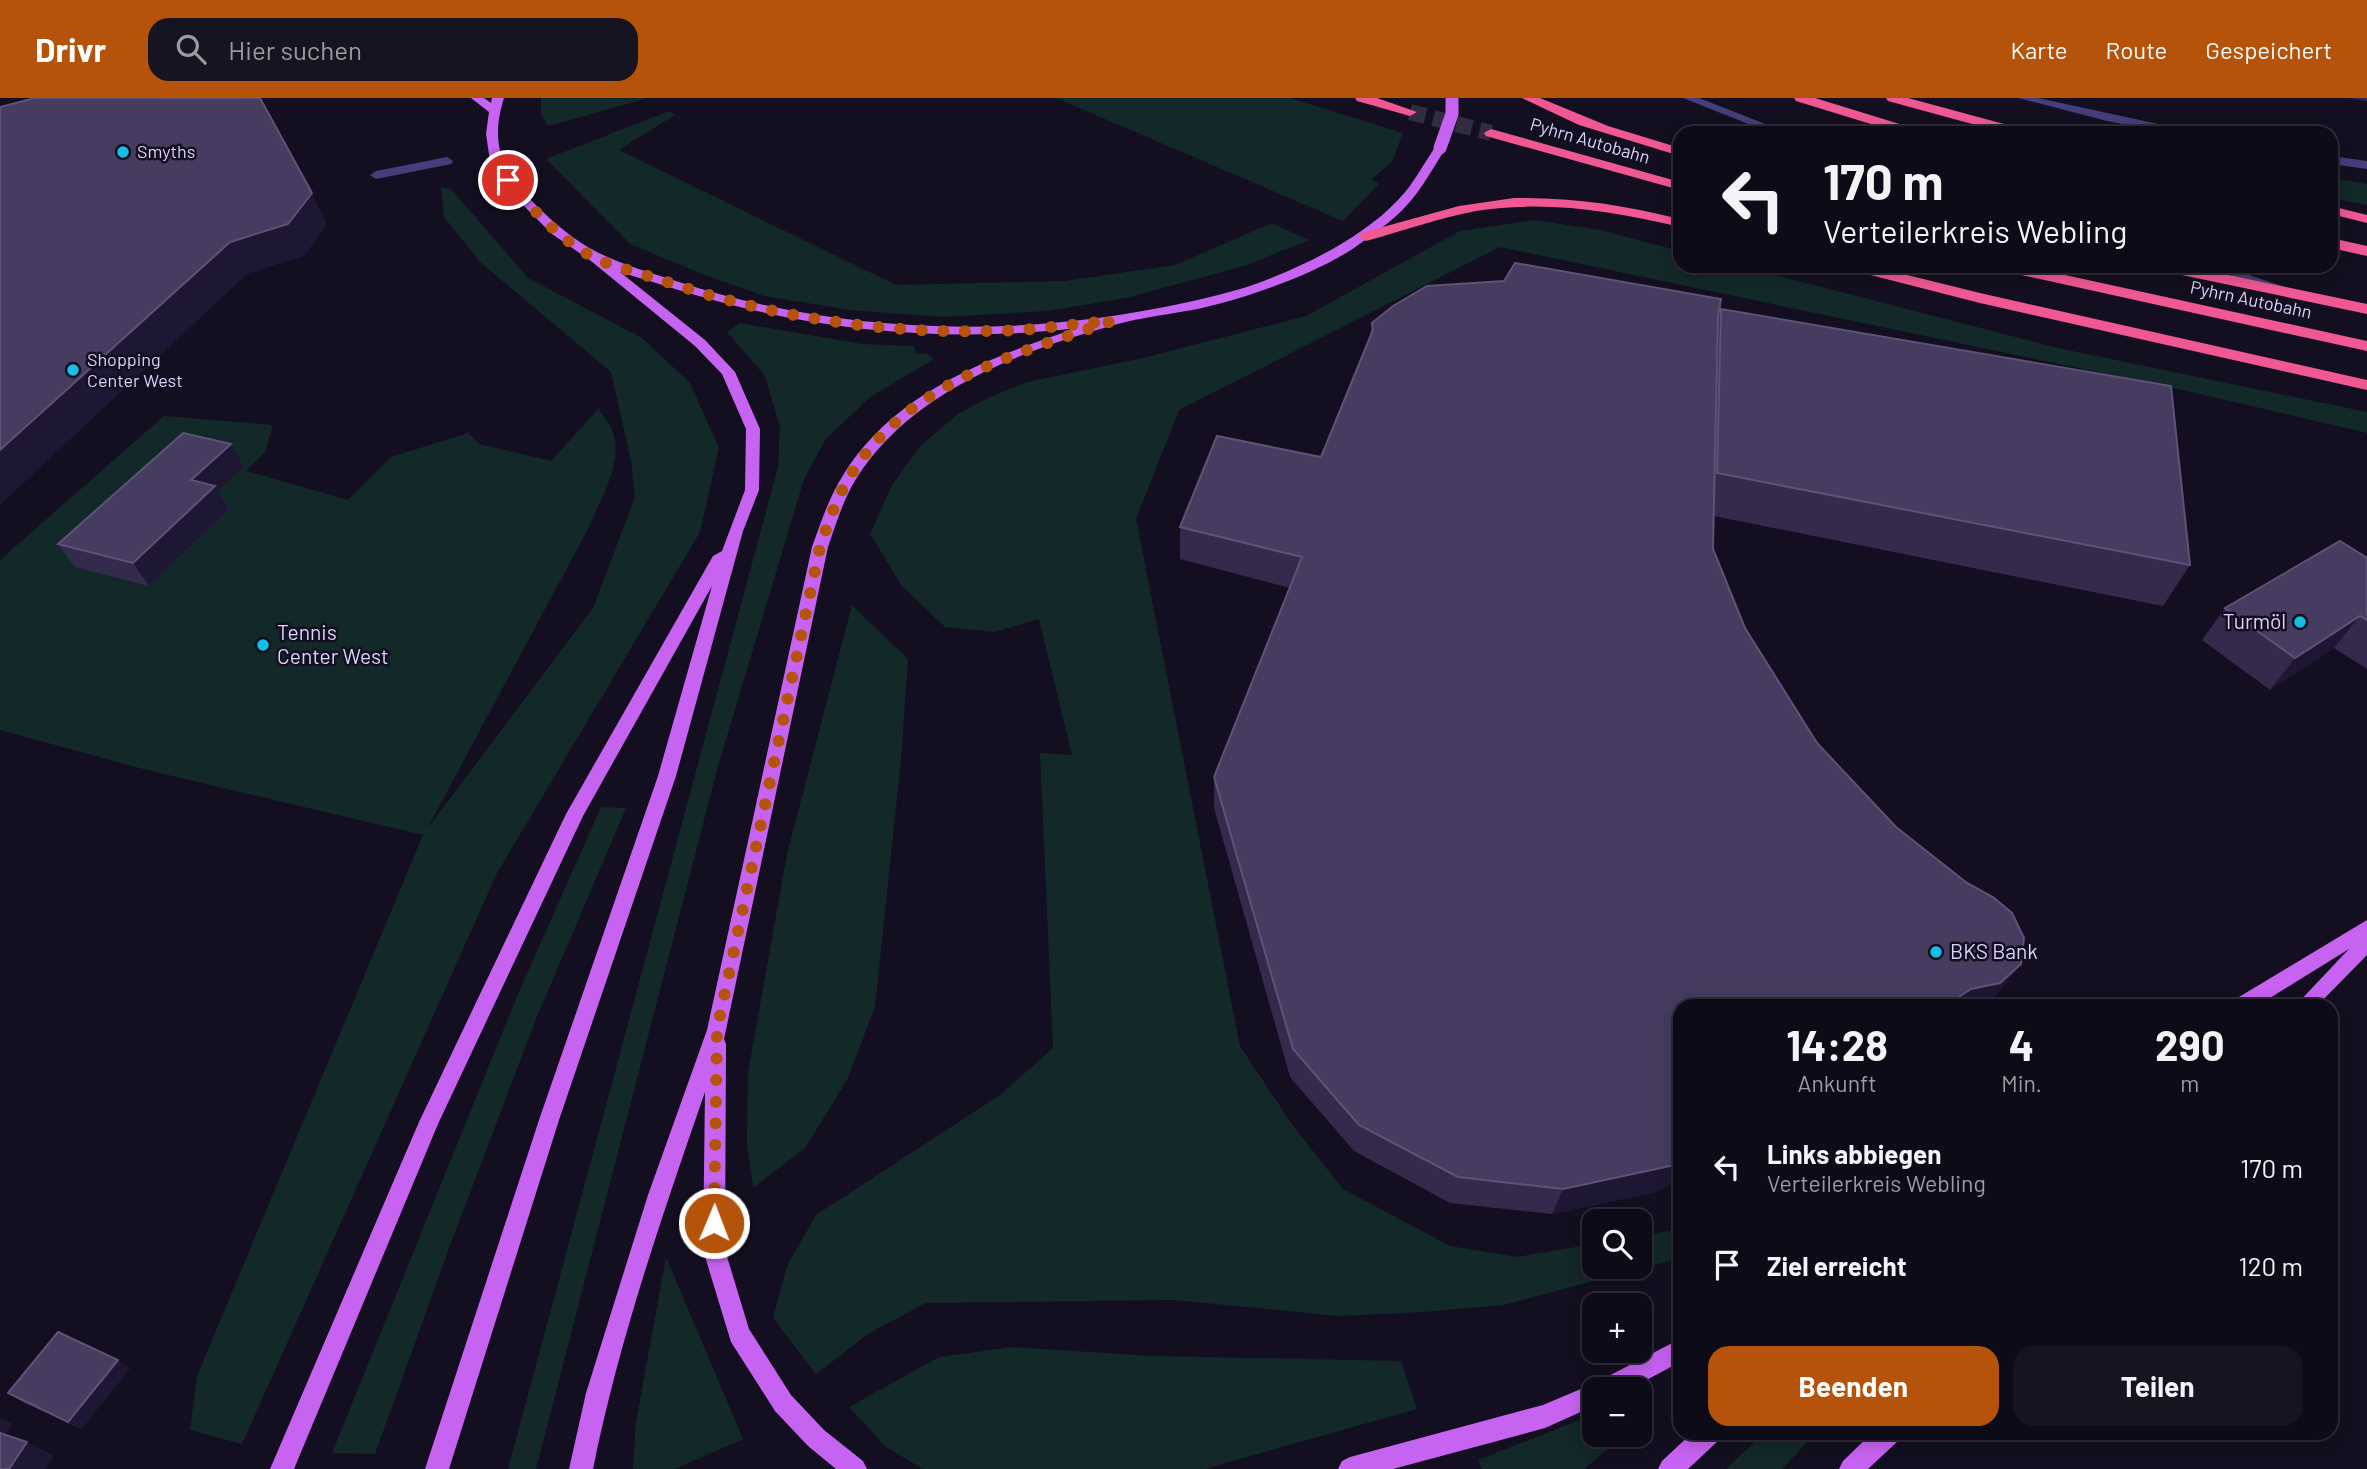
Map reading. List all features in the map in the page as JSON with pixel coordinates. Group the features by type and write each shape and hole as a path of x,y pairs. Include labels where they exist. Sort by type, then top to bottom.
{"highway":[{"path":"1362,98 1410,112"},
{"path":"1528,98 1611,132 1673,150"},
{"path":"1801,98 1891,126"},
{"path":"1893,98 1995,126"},
{"name":"Pyhrn Autobahn","path":"1491,133 1673,184"},
{"path":"1366,236 1488,205 1534,201 1587,204 1673,222"},
{"path":"2338,212 2367,219"},
{"path":"2338,245 2367,251"},
{"path":"1880,273 2367,385"},
{"name":"Pyhrn Autobahn","path":"2035,273 2367,346"},
{"path":"2195,273 2367,309"}],"main road":[{"path":"287,1459 429,1122 575,814 735,531 752,490 753,429 728,372 700,342 541,218 498,167 493,137 496,104 477,98"},
{"path":"581,1469 601,1380 659,1195 717,1030 820,547 833,509 852,472 903,415 942,388 994,361 1112,321 1258,288 1315,265 1366,236 1415,191 1431,170 1452,114 1452,99"},
{"path":"594,257 694,292 830,322 905,329 991,331 1112,321"},
{"path":"438,1465 549,1120 667,776 735,531"},
{"path":"2252,999 2367,928"},
{"path":"2312,999 2367,943"},
{"path":"717,1030 714,1250 739,1334 783,1403 816,1438 855,1469"},
{"path":"1627,1377 1673,1353"},
{"path":"1350,1469 1545,1416 1582,1399"},
{"path":"1670,1469 1702,1440"},
{"path":"1851,1469 1882,1440"}],"lane":[{"path":"1689,98 1763,126"},
{"path":"2024,98 2149,126"},
{"path":"2338,161 2367,165"},
{"path":"376,175 447,162"},
{"path":"2231,273 2325,301"}],"green space":[{"path":"541,98 645,99 548,126 541,114"},
{"path":"1056,98 1290,98 1403,133 1392,162 1372,179 1379,184 1343,221"},
{"path":"669,111 675,115 619,150 896,285 1065,281 1175,265 1272,223 1309,240 1244,266 1126,298 1048,311 942,317 850,310 764,296 630,244 546,159"},
{"path":"2338,179 2367,184 2367,205 2338,199"},
{"name":"Tennis Center West","path":"441,187 451,189 528,278 642,338 690,383 719,448 700,532 497,873 242,1444 190,1430 197,1376 423,835 147,770 0,730 0,560 164,416 273,425 265,452 246,471 348,500 391,457 468,433 479,444 551,461 598,409 610,425 615,439 614,465 605,491 589,527 427,829 593,608 635,497 631,461 611,372 480,262 444,217"},
{"path":"1535,220 1600,230 1673,249 1673,273 1767,273 2058,348 2367,412 2367,433 2174,388 1500,247 1179,410 1136,519 1240,1046 1294,1127 1343,1189 1450,1246 1517,1257 1582,1246 1582,1279 1601,1279 1503,1305 1338,1316 1174,1300 926,1303 871,1332 816,1374 773,1318 787,1266 816,1215 1000,1095 1053,1048 1040,753 1072,755 1039,619 995,632 945,627 902,586 870,534 892,485 919,447 959,413 990,397 1027,382 1143,358 1306,316 1460,231"},
{"path":"740,323 862,344 914,346 916,354 926,353 934,359 870,397 825,440 804,479 718,766 536,1469 508,1469 778,467 780,427 765,376 727,332"},
{"path":"852,605 908,659 901,759 875,1007 847,1080 805,1148 753,1188 747,1144 748,1073 787,854"},
{"path":"601,807 626,808 536,1019 375,1454 332,1453 518,994"},
{"path":"1673,1230 1673,1260 1652,1265 1652,1234"},
{"path":"666,1257 743,1439 675,1469 633,1469 636,1422"},
{"path":"1013,1347 1152,1356 1401,1361 1417,1409 1205,1469 923,1469 886,1447 849,1407 939,1357"},
{"path":"1582,1420 1582,1447 1611,1447 1584,1469 1482,1469 1478,1460"},
{"path":"1757,1440 1809,1440 1782,1469 1726,1469"}],"building":[{"name":"Shopping Center West","path":"35,98 260,98 312,193 288,224 230,242 0,450 0,107"},
{"path":"1515,263 1721,299 1718,317 1713,549 1745,628 1817,743 1896,827 1967,883 1993,897 2012,913 2024,938 2021,964 2000,983 1971,989 1956,999 1673,999 1673,1164 1563,1189 1458,1177 1359,1125 1293,1049 1214,777 1302,557 1180,527 1217,436 1321,457 1373,330 1372,323 1393,306 1427,286 1504,281"},
{"path":"1721,309 2171,386 2190,565 1717,473"},
{"path":"183,433 231,444 191,480 215,486 133,563 58,544"},
{"path":"2340,541 2367,558 2367,620 2360,616 2295,658 2225,608"},
{"path":"58,1332 118,1360 68,1422 8,1393"},
{"path":"0,1433 27,1442 9,1469 0,1469"}],"tunnel":[{"path":"1410,112 1491,133"}],"place":[{"name":"Smyths","path":"123,152"},
{"name":"Shopping Center West","path":"73,370"},
{"name":"Turmöl","path":"2300,622"},
{"name":"Tennis Center West","path":"263,645"},
{"name":"BKS Bank","path":"1936,952"}],"route":[{"path":"508,180 541,218 594,257 694,292 759,308 830,322 905,329 991,331 1112,321 994,361 928,397 903,415 872,447 852,472 833,509 820,547 717,1030 714,1223"}]}
